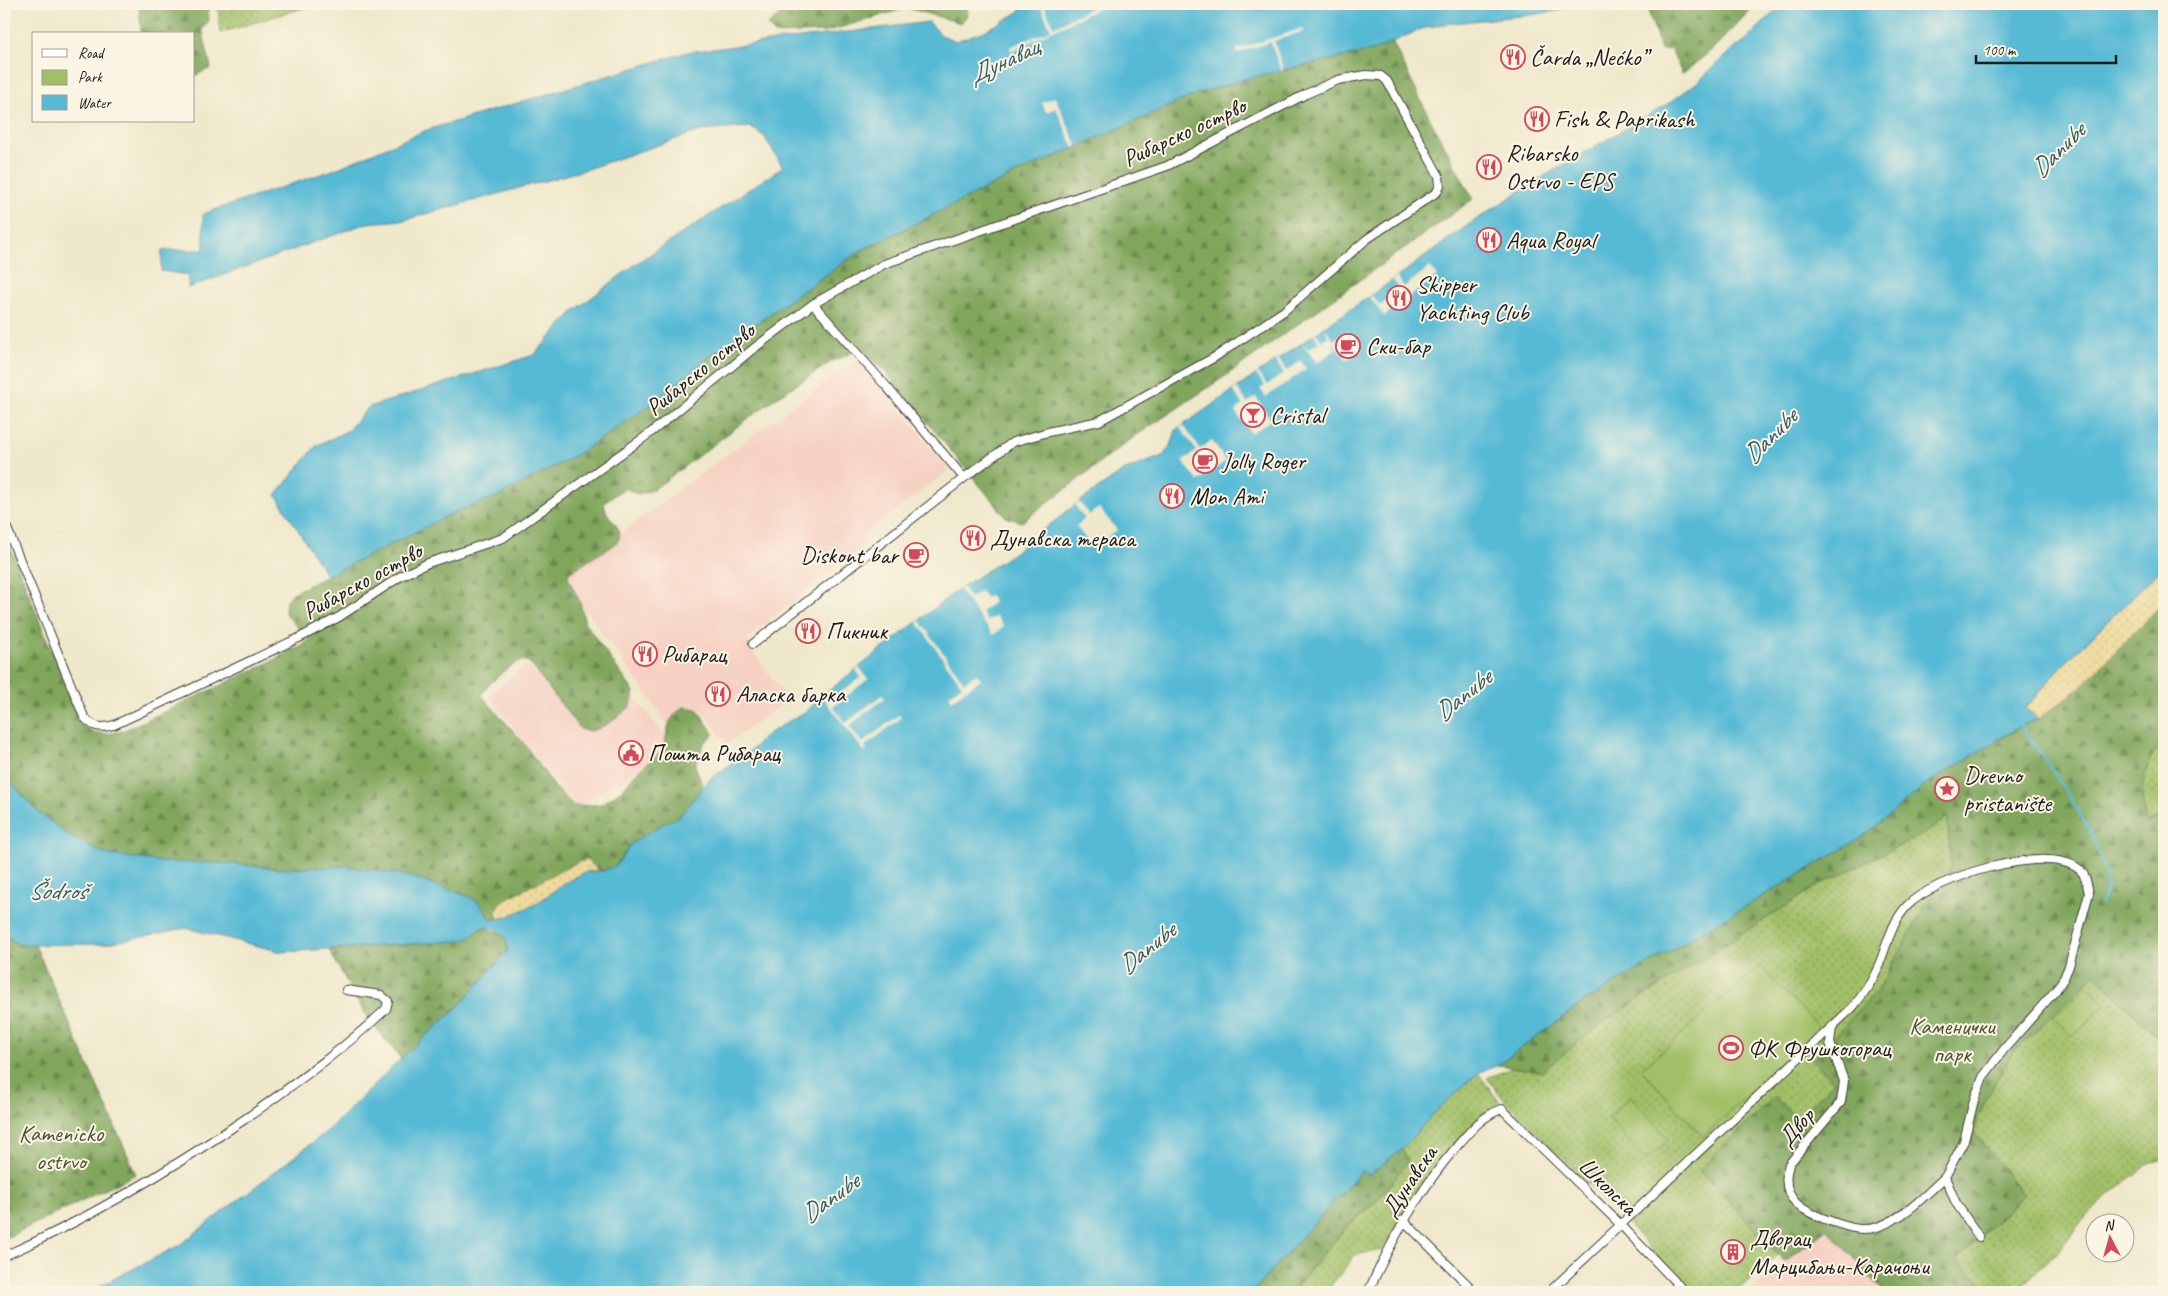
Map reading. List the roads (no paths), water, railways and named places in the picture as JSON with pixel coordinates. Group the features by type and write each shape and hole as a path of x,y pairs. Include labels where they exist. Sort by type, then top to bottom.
{"street":[{"name":"Рибарско острво","path":"4,521 84,717 95,727 104,728 339,617 401,576 428,563 503,538 649,434 753,349 813,304 884,264 1167,166 1306,94 1338,80 1366,75 1381,76 1387,81 1439,176 1440,185 1433,195 1377,233 1284,311 1215,356 1099,420 1014,442 964,478"},
{"path":"753,644 964,478 813,304"},
{"name":"Двор","path":"1549,1292 1832,1027 1866,990 1898,916 1916,899 1963,876 2023,860 2042,859 2079,869 2087,881 2089,893 2069,966 2056,990 2005,1048 1983,1077 1974,1100 1964,1141 1945,1178 1893,1219 1868,1229 1850,1228 1815,1217 1806,1212 1793,1200 1786,1176 1789,1164 1841,1102 1844,1081 1830,1043 1832,1027"},
{"path":"4,1256 86,1217 155,1179 290,1087 386,1009 388,1001 381,995 346,990"},
{"name":"Школска","path":"1502,1109 1621,1225 1684,1292"},
{"name":"Дунавска","path":"1368,1292 1403,1220 1422,1189 1478,1122 1502,1109"},
{"path":"1945,1178 1956,1203 1979,1237"},
{"path":"1403,1220 1475,1292"}],"water":[{"name":"Дунавац","path":"1023,4 1575,4 1559,10 1538,14 1444,24 1421,29 1375,50 1252,77 1199,93 1017,173 860,251 715,352 650,405 581,452 499,496 459,510 327,576 276,495 316,446 347,431 369,407 534,355 574,311 637,263 783,167 764,136 750,127 700,131 584,170 404,220 367,223 188,288 188,275 161,271 162,250 204,250 203,214 333,170 427,130 688,52 929,22 941,35 956,41 985,31 1019,12"},
{"path":"1782,4 2164,4 2164,566 2061,667 2025,708 2038,719 2020,726 1928,783 1861,838 1582,1003 1498,1065 1478,1073 1435,1112 1402,1149 1369,1175 1361,1171 1255,1289 1246,1292 88,1292 178,1246 325,1133 412,1048 457,1008 507,952 508,947 503,934 490,927 480,928 468,939 457,941 282,952 186,928 103,944 20,945 4,935 4,775 39,813 71,837 104,854 163,862 227,863 280,869 346,866 405,875 470,897 478,902 491,920 507,917 536,904 562,885 586,872 603,871 616,866 631,844 664,823 679,817 709,780 752,749 766,735 808,710 822,696 959,589 1015,552 1075,505 1123,471 1163,456 1172,443 1176,430 1393,280 1468,225 1531,184 1671,102 1699,81 1727,54 1746,40"}],"waterway":[{"path":"2021,726 2060,782 2089,830 2106,874 2106,891 2100,905"}],"place":[{"name":"Čarda „Nećko”","path":"1513,57"},
{"name":"Fish & Paprikash","path":"1537,119"},
{"name":"Ribarsko Ostrvo - EPS","path":"1489,167"},
{"name":"Aqua Royal","path":"1489,240"},
{"name":"Skipper Yachting Club","path":"1399,298"},
{"name":"Ски-бар","path":"1348,346"},
{"name":"Cristal","path":"1253,415"},
{"name":"Jolly Roger","path":"1205,461"},
{"name":"Mon Ami","path":"1172,496"},
{"name":"Дунавска тераса","path":"973,538"},
{"name":"Diskont bar","path":"916,555"},
{"name":"Пикник","path":"808,631"},
{"name":"Рибарац","path":"645,654"},
{"name":"Аласка барка","path":"718,694"},
{"name":"Пошта Рибарац","path":"631,753"},
{"name":"Drevno pristanište","path":"1947,789"},
{"name":"ФК Фрушкогорац","path":"1731,1048"},
{"name":"Дворац Марцибањи-Карачоњи","path":"1733,1252"}],"water label":[{"name":"Danube","path":"2058,150"},
{"name":"Danube","path":"1770,436"},
{"name":"Danube","path":"1463,695"},
{"name":"Šodroš","path":"57,891"},
{"name":"Danube","path":"1147,948"},
{"name":"Danube","path":"830,1198"}],"park label":[{"name":"Каменички парк","path":"1952,1040"},
{"name":"Kamenicko ostrvo","path":"61,1147"}]}
